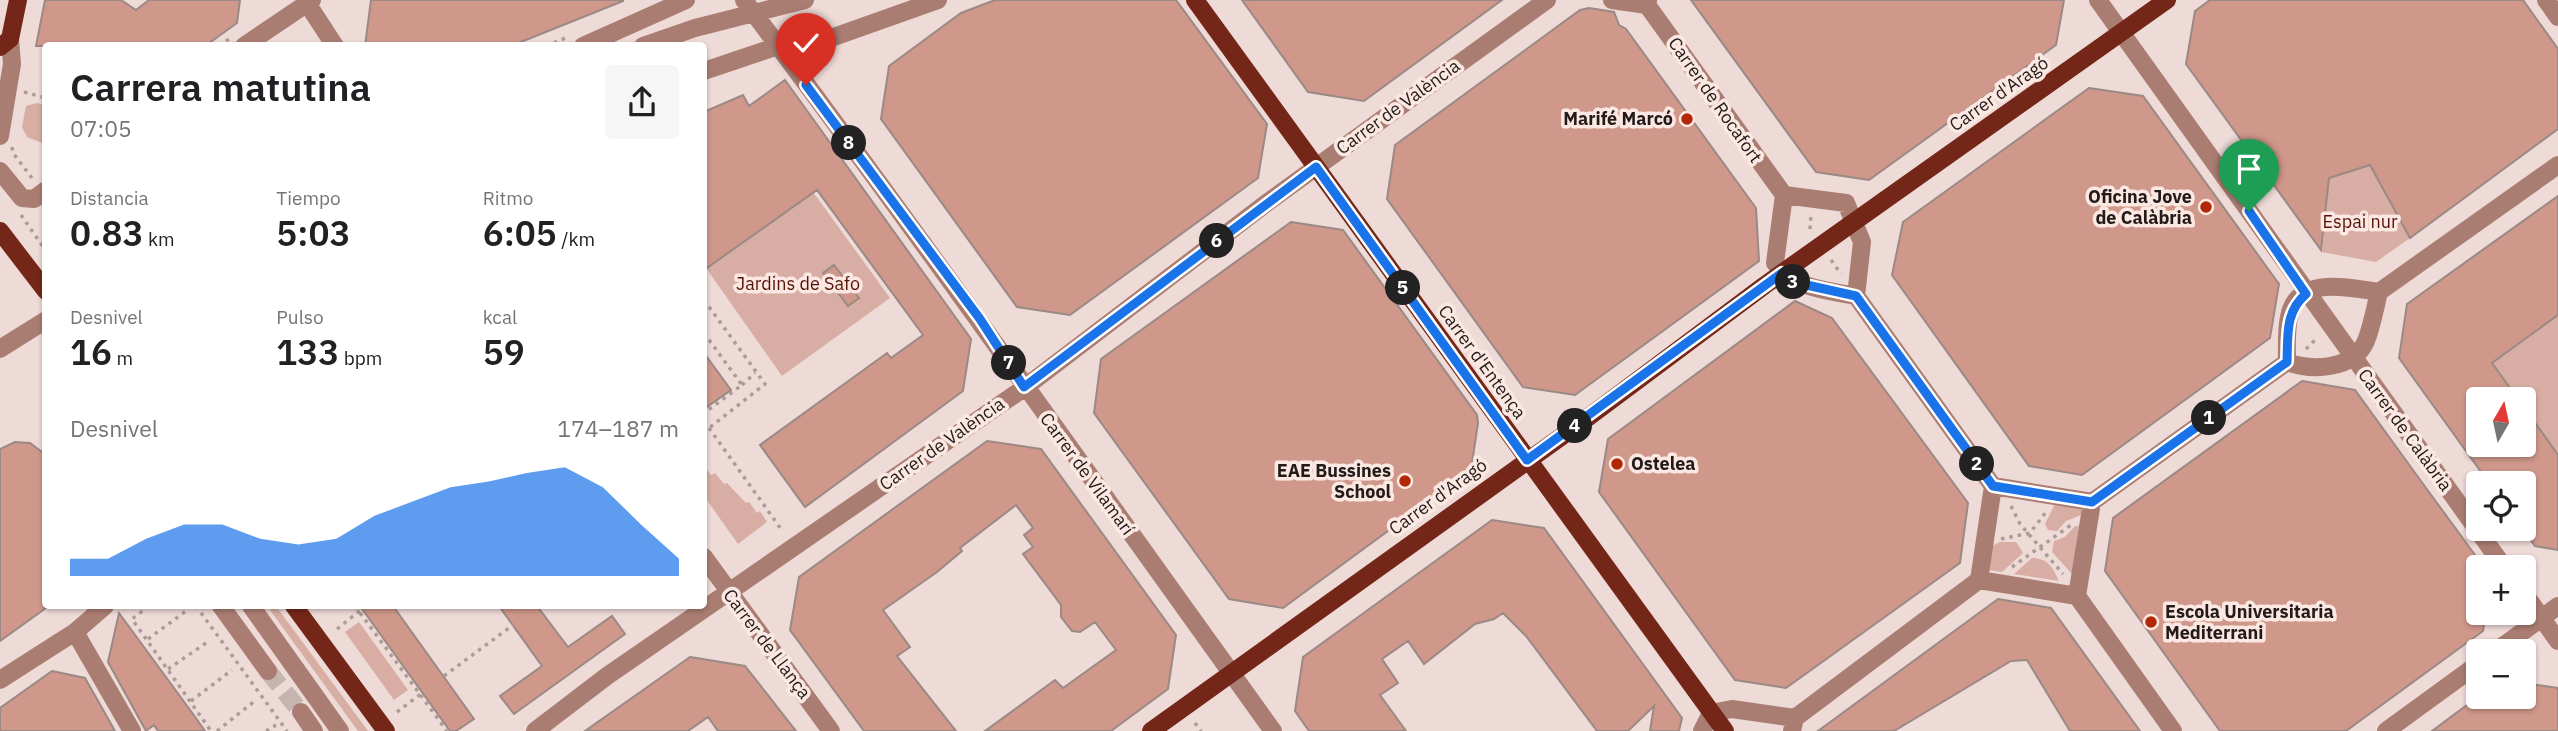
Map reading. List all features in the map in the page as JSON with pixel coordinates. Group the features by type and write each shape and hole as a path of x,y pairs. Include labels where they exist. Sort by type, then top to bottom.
{"main road":[{"path":"5,43 18,0"},
{"name":"Carrer d'Entença","path":"1195,0 1725,731"},
{"name":"Carrer d'Aragó","path":"1151,731 1782,273 2167,0"},
{"path":"0,231 42,286"},
{"path":"296,609 386,731"}],"street":[{"path":"592,42 686,0"},
{"path":"654,42 749,7 805,0"},
{"path":"707,70 778,46 828,40 938,0"},
{"name":"Carrer de València","path":"707,607 1024,387 1316,167 1547,0"},
{"name":"Carrer de Rocafort","path":"1612,0 1648,2 1784,195"},
{"name":"Carrer de Calàbria","path":"2098,0 2495,555"},
{"path":"2546,0 2558,17"},
{"path":"250,42 308,1 333,42"},
{"name":"Carrer de Vilamarí","path":"749,7 980,319 1024,387 1273,731"},
{"path":"0,136 12,64 5,43"},
{"path":"2287,362 2289,316 2294,305 2306,294 2325,284 2379,292 2558,165"},
{"path":"4,178 22,198 34,199 42,193"},
{"path":"1702,731 1711,713 1732,709 1793,725 1979,580 1993,486 1856,296 1793,282 1782,273 1775,263 1784,195 1846,203 1862,242 1856,296"},
{"name":"Carrer de Calàbria","path":"2352,356 2366,340 2379,292"},
{"path":"0,349 42,323"},
{"path":"2173,731 2077,596 2092,502 2287,362 2317,369 2352,356"},
{"path":"1993,486 2092,502"},
{"name":"Carrer de Llança","path":"707,562 831,731"},
{"path":"1979,580 2077,596"},
{"path":"2513,639 2558,606"},
{"path":"0,680 75,632 102,609"},
{"path":"223,609 268,671"},
{"path":"253,609 340,731"},
{"name":"Carrer de València","path":"535,731 607,676 705,609"},
{"path":"2536,610 2558,641"},
{"path":"75,632 132,731"},
{"path":"2386,731 2466,673"},
{"path":"300,712 314,731"}],"path":[{"path":"23,92 42,97"},
{"path":"24,220 42,245"},
{"path":"707,304 765,384 709,428 781,529"},
{"path":"707,337 742,385"},
{"path":"707,411 755,373"},
{"path":"1993,486 2070,582 2077,596"},
{"path":"1985,539 2030,533 2048,510 2052,495"},
{"path":"2029,555 2053,538"},
{"path":"145,609 132,619 211,731"},
{"path":"198,609 287,731"},
{"path":"337,629 361,610 447,731"},
{"path":"147,640 186,611"},
{"path":"444,676 513,625"},
{"path":"168,669 209,641"},
{"path":"191,701 232,670"},
{"path":"397,712 421,694"},
{"path":"217,731 256,700"},
{"path":"1195,723 1201,731"},
{"path":"267,731 276,725"}],"green space":[{"path":"42,104 42,143 27,137 22,127 26,106"},
{"name":"Espai nur","path":"2370,165 2410,238 2376,262 2322,252 2329,178"},
{"name":"Jardins de Safo","path":"813,192 890,298 782,376 707,267"},
{"path":"2558,315 2558,452 2556,453 2536,424 2536,387 2507,387 2492,363"},
{"path":"707,469 711,475 715,473 724,484 727,483 746,503 749,502 757,513 760,511 767,522 738,544 707,500"},
{"path":"2055,504 2082,508 2081,515 2066,521 2057,531 2048,530 2045,524"},
{"path":"2075,526 2079,526 2072,574 2052,552 2054,541 2065,537"},
{"path":"2000,542 2016,542 2023,553 2002,572 1988,570 1992,546"},
{"path":"2032,558 2049,564 2059,581 2014,574"},
{"path":"269,609 278,609 368,731 358,731"},
{"path":"359,622 408,690 394,700 345,632"}],"building":[{"path":"45,0 121,0 136,10 149,0 240,0 237,23 211,42 42,42 42,46 36,46"},
{"path":"371,0 623,0 521,42 366,42"},
{"path":"995,0 1176,0 1267,124 1258,178 1070,315 1017,307 881,119 889,66 961,13"},
{"path":"1242,0 1502,0 1364,101 1308,92"},
{"path":"1691,0 2064,0 2056,45 1869,180 1816,172"},
{"path":"2210,0 2523,0 2558,49 2558,129 2410,238 2370,165 2329,178 2321,250 2186,64 2195,11"},
{"path":"1589,8 1614,12 1619,25 1626,29 1756,208 1759,261 1575,395 1523,387 1387,199 1395,145 1580,10"},
{"path":"785,80 971,339 963,391 805,507 760,445 887,353 891,358 923,335 817,190 707,268 707,111 743,95 749,106"},
{"path":"2089,88 2143,96 2279,284 2270,338 2082,475 2029,466 1892,275 1903,222"},
{"path":"2558,196 2558,315 2492,363 2509,387 2466,387 2466,451 2399,358 2407,304"},
{"path":"1291,222 1343,230 1477,415 1478,423 1471,470 1283,608 1229,599 1094,413 1101,359"},
{"path":"834,265 859,298 848,306 823,273"},
{"path":"1795,301 1832,318 1968,503 1960,563 1786,688 1735,680 1599,492 1608,439"},
{"path":"707,357 731,390 707,407"},
{"path":"2302,381 2355,390 2475,555 2466,555 2466,625 2484,625 2483,631 2472,639 2466,639 2466,643 2346,731 2220,731 2105,571 2113,518"},
{"path":"2536,424 2558,455 2558,550 2535,546 2531,541 2536,541 2536,471 2480,471 2470,457 2536,457"},
{"path":"987,441 1041,449 1176,635 1168,689 1111,731 985,731 1055,680 1063,688 1116,650 1095,622 1080,632 1072,631 1061,617 1061,605 1023,554 1033,547 1024,535 1033,528 1016,505 960,548 962,551 937,572 883,610 910,647 897,656 956,731 864,731 790,630 799,577"},
{"path":"15,442 30,443 42,452 42,609 45,609 0,641 0,449"},
{"path":"1492,520 1544,528 1682,718 1679,731 1650,731 1654,706 1628,731 1597,731 1526,636 1503,613 1494,619 1475,624 1424,664 1408,641 1382,659 1398,683 1380,695 1406,731 1309,731 1295,711 1303,657"},
{"path":"1998,599 2051,608 2140,731 2070,731 2027,660 2011,661 1894,731 1818,731"},
{"path":"362,609 395,609 474,719 456,731 450,731"},
{"path":"501,609 539,609 568,647 612,616 625,634 514,714 500,696 542,666"},
{"path":"119,613 205,731 158,731 154,725 146,731 108,662"},
{"path":"690,657 745,666 796,731 718,731 708,717 688,731 585,731"},
{"path":"52,671 85,678 115,731 0,731 0,708"},
{"path":"2536,685 2558,688 2558,731 2432,731 2466,706 2466,709 2536,709"}],"tunnel":[{"path":"268,671 301,712"}],"place":[{"name":"Marifé Marcó","path":"1687,119"},
{"name":"Oficina Jove de Calàbria","path":"2206,207"},
{"name":"Ostelea","path":"1617,464"},
{"name":"EAE Bussines School","path":"1405,481"},
{"name":"Escola Universitaria Mediterrani","path":"2151,622"}],"route":[{"path":"806,85 980,319 1024,387 1316,167 1527,460 1782,273 1793,282 1856,296 1993,486 2092,502 2287,362 2289,316 2294,305 2306,294 2249,211"}]}
